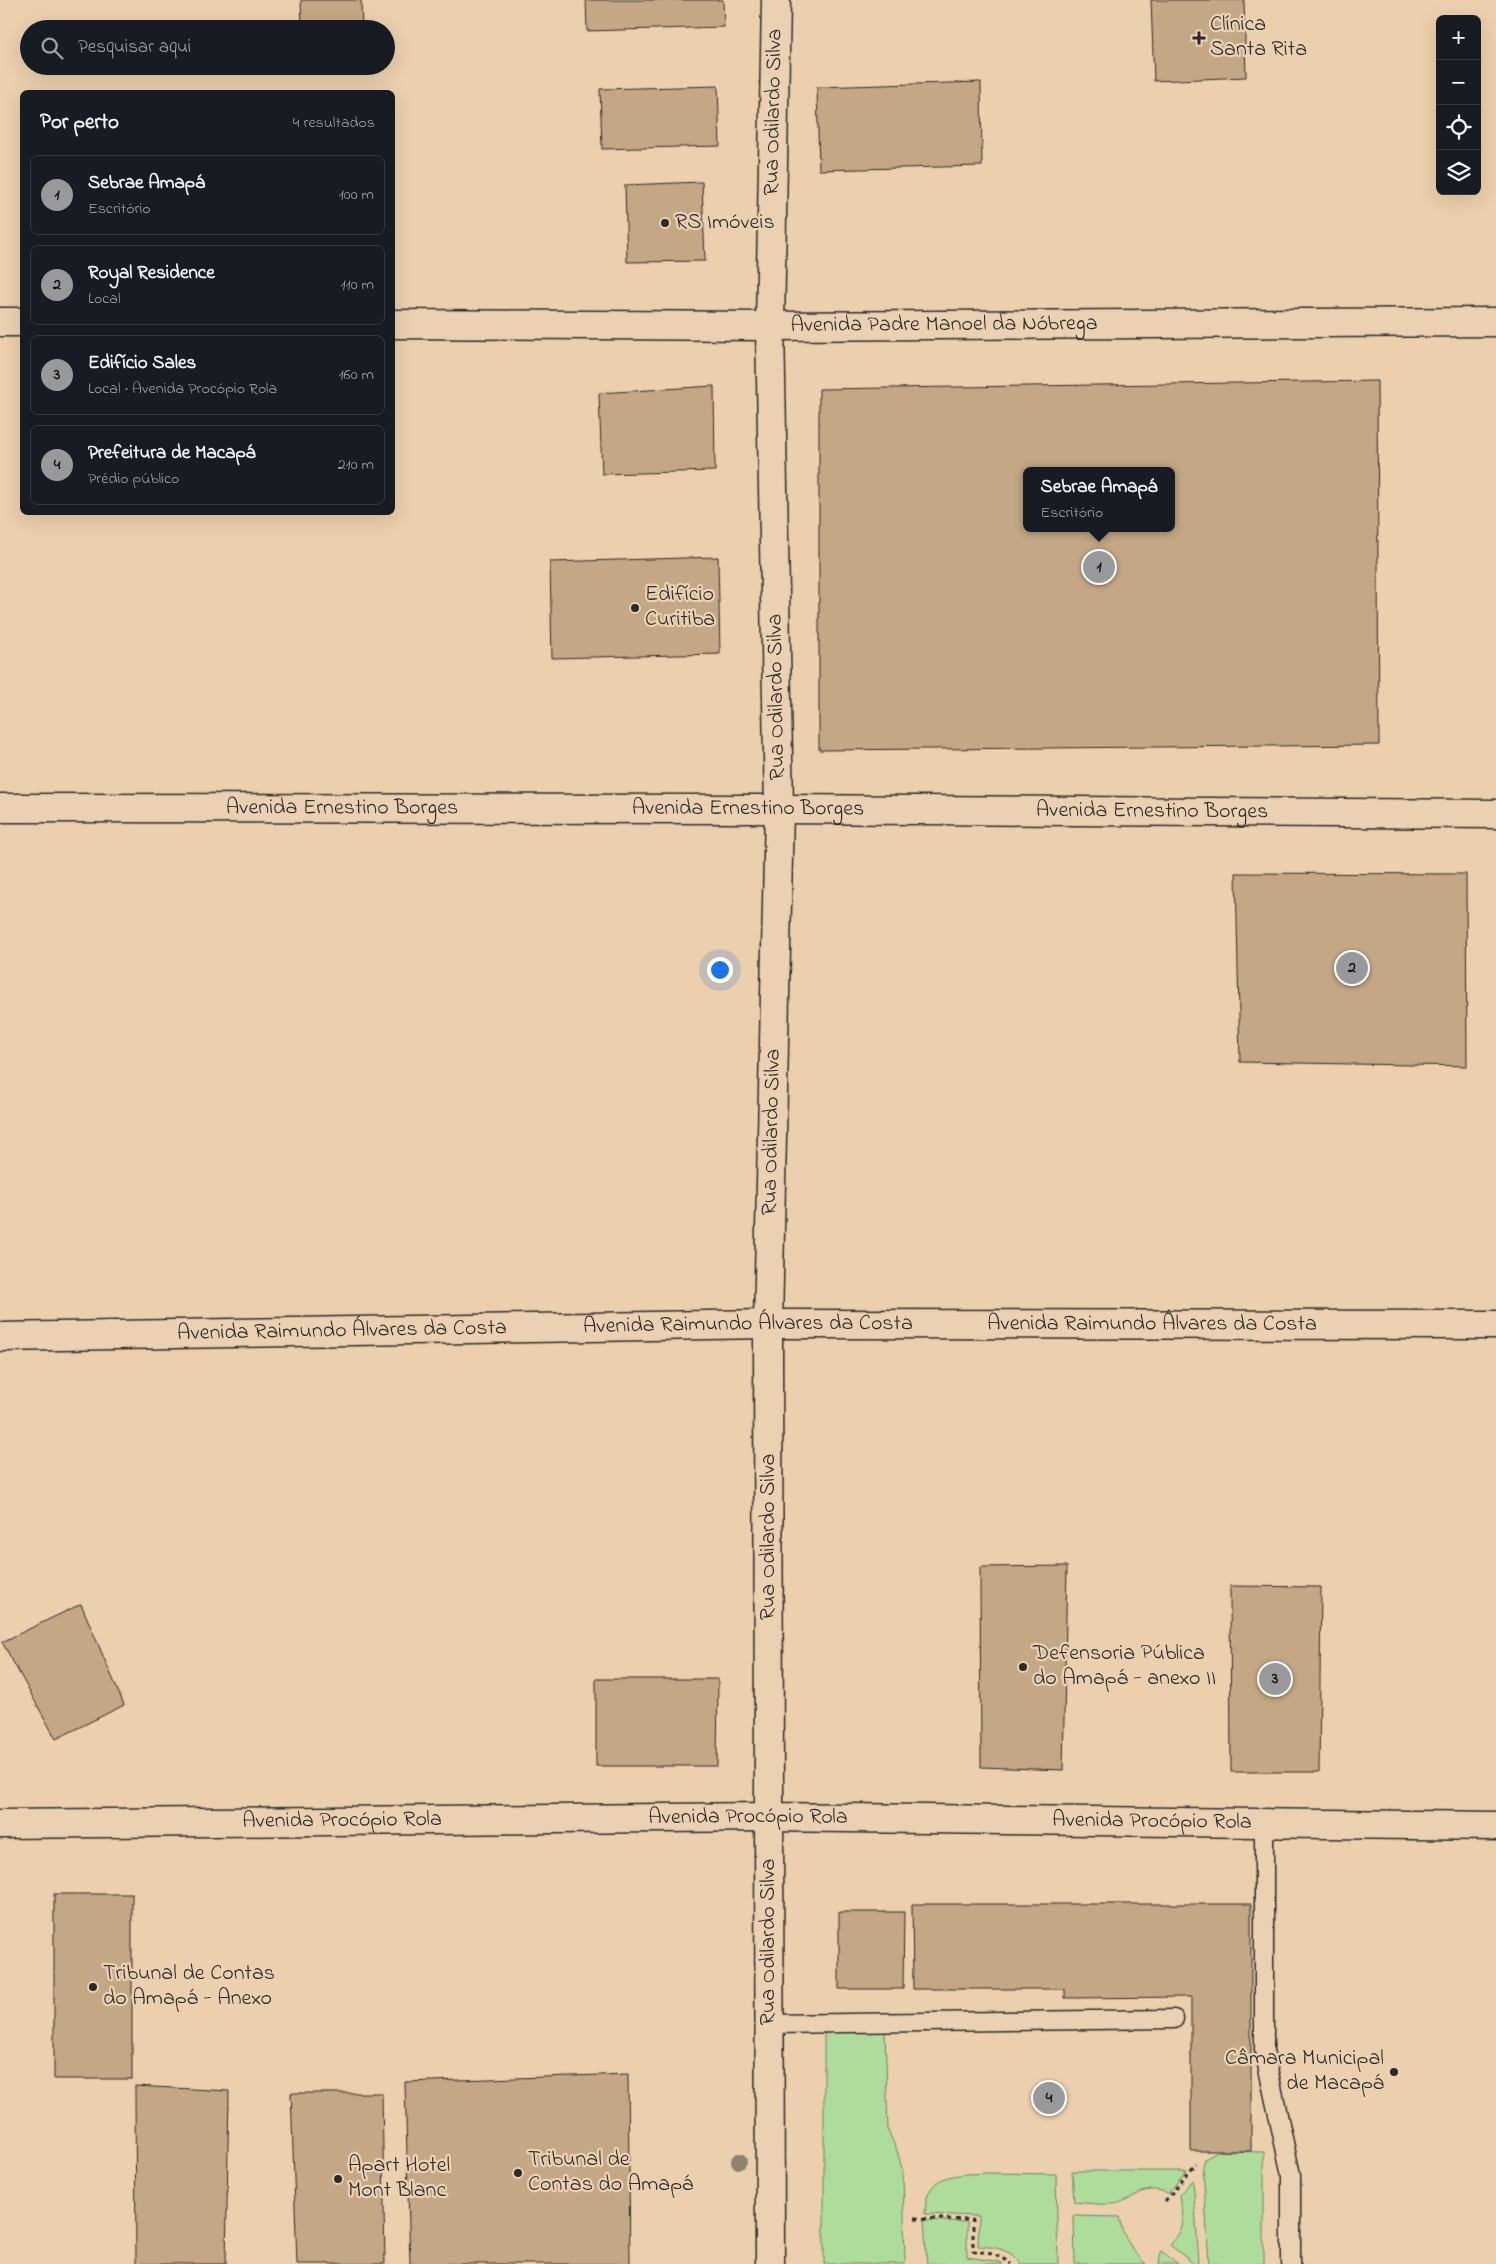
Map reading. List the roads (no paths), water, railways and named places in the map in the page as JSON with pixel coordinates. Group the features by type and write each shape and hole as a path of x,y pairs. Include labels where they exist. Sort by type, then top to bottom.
{"street":[{"name":"Rua Odilardo Silva","path":"770,2264 768,1324 780,809 770,326 776,0"},
{"path":"0,322 20,322"},
{"name":"Avenida Padre Manoel da Nóbrega","path":"395,324 770,326 1496,322"},
{"name":"Avenida Ernestino Borges","path":"0,808 780,809 1496,814"},
{"name":"Avenida Raimundo Álvares da Costa","path":"0,1337 768,1324 1496,1325"},
{"name":"Avenida Procópio Rola","path":"0,1824 769,1817 1496,1826"}],"lane":[{"path":"1264,1823 1264,2050 1291,2175 1291,2264"},
{"path":"769,2024 1174,2019"}],"place":[{"name":"Clínica Santa Rita","path":"1199,38"},
{"name":"RS Imóveis","path":"665,223"},
{"name":"Sebrae Amapá","path":"1099,567"},
{"name":"Edifício Curitiba","path":"635,608"},
{"name":"Royal Residence","path":"1352,968"},
{"name":"Defensoria Pública do Amapá - anexo II","path":"1023,1667"},
{"name":"Edifício Sales","path":"1275,1679"},
{"name":"Tribunal de Contas do Amapá - Anexo","path":"93,1987"},
{"name":"Câmara Municipal de Macapá","path":"1394,2072"},
{"name":"Prefeitura de Macapá","path":"1049,2098"},
{"name":"Tribunal de Contas do Amapá","path":"518,2173"},
{"name":"Apart Hotel Mont Blanc","path":"338,2179"}]}
